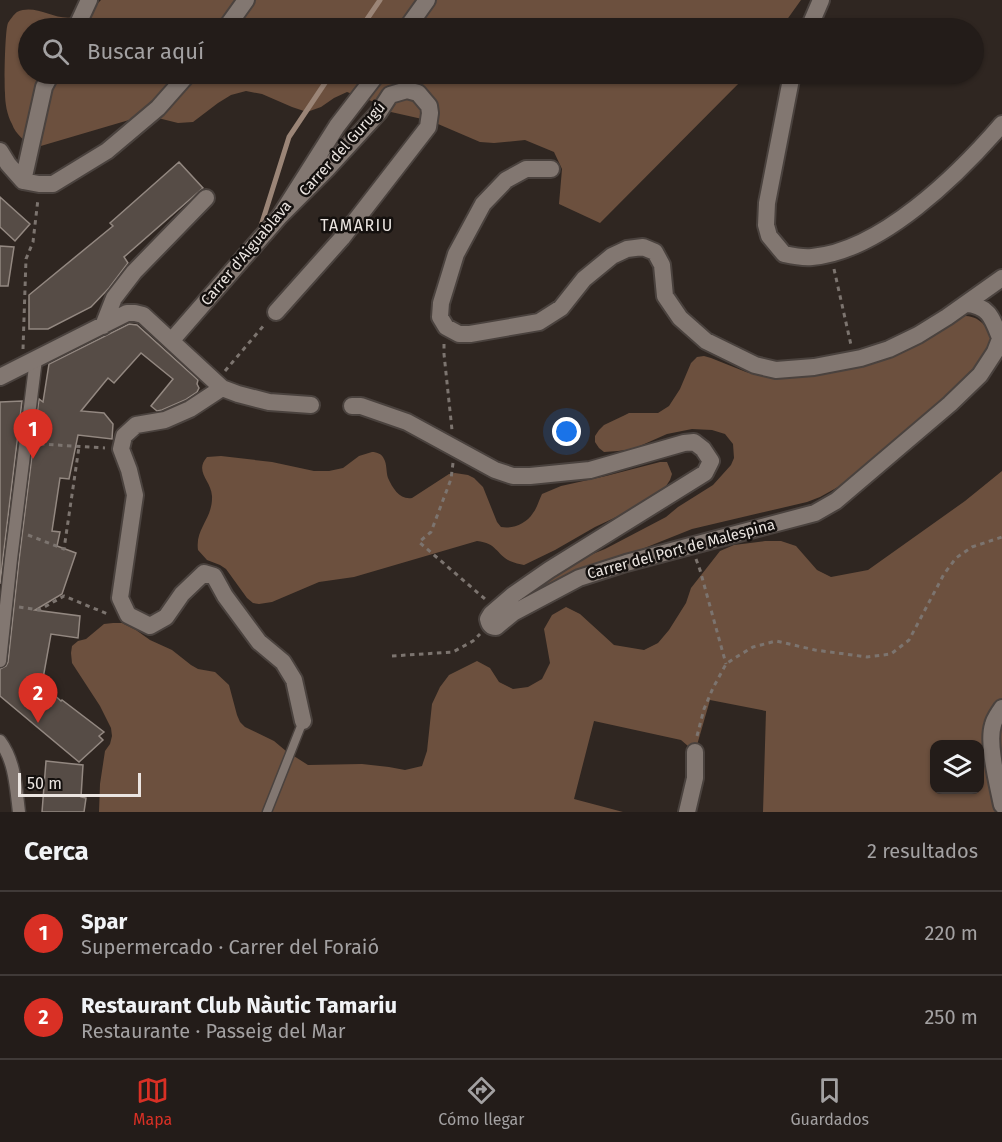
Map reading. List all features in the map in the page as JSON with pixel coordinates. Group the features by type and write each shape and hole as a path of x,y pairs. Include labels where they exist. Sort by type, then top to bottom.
{"street":[{"path":"81,18 89,0"},
{"path":"233,18 246,0"},
{"path":"414,18 427,0"},
{"path":"813,18 821,0"},
{"path":"31,183 46,84"},
{"path":"0,151 8,164 31,183 53,184 107,151 158,108 179,84"},
{"name":"Carrer d'Aiguablava","path":"172,340 280,216 337,126 369,84"},
{"path":"790,84 767,203 766,225 769,236 784,254 811,258 847,249 886,230 937,190 977,153 1002,124"},
{"name":"Carrer del Gurugú","path":"276,312 342,238 428,127 429,106 418,93 407,90 390,95 379,112 280,216"},
{"path":"551,169 526,169 506,180 483,204 456,254 441,303 440,317 446,327 459,334 470,334 539,322 561,308 584,279 612,256 627,249 643,247 655,252 662,265 665,296 680,318 706,341 755,365 776,370 814,367 889,349 918,335 1002,279"},
{"path":"103,326 114,298 135,272 206,198"},
{"name":"Carrer del Port de Malespina","path":"454,448 495,470 513,476 590,470 694,442 703,449 711,461 705,473 513,595 493,617 493,627 496,627 513,613 579,578 626,563 815,513 836,501 950,404 980,375 995,352 1001,336 993,319 984,308 966,304"},
{"path":"0,377 127,313 135,313 143,315 219,385 238,394 269,402 311,405"},
{"path":"0,661 6,606 5,564 15,529 26,443 30,362"},
{"path":"219,385 190,409 165,420 136,425 124,436 121,449 135,495 120,598 128,615 150,627 166,617 182,594 204,573 214,576 225,596 259,642 283,662 294,680 303,721"},
{"path":"352,406 361,406 407,422 454,448"},
{"path":"1002,708 992,725 991,737 1002,805"},
{"path":"0,741 4,745 13,768 19,812"},
{"path":"687,812 694,778 695,752"}],"lane":[{"path":"267,812 303,721"}],"path":[{"path":"30,362 26,260 33,242 31,183"},
{"path":"830,253 854,359"},
{"path":"219,385 276,312"},
{"path":"392,656 453,652 473,641 493,617 418,542 431,532 451,479 454,448 444,354 446,327"},
{"path":"26,443 121,449"},
{"path":"15,529 64,549 79,447"},
{"path":"695,752 704,710 726,664 753,647 776,641 815,650 867,657 891,654 909,640 944,574 956,558 972,548 1002,537"},
{"path":"691,546 700,570 726,664"},
{"path":"6,606 39,610 64,596 114,616 126,611"}],"shaded area":[{"path":"101,0 801,0 788,18 66,18 77,17"},
{"path":"27,10 66,18 18,18 18,84 738,84 600,223 559,204 562,169 554,152 525,140 480,142 431,121 391,112 377,103 347,92 307,112 262,94 246,91 231,95 193,122 178,123 146,115 34,148 16,131 7,109 5,68 8,23 17,12"},
{"path":"959,317 977,319 984,325 992,345 963,385 847,482 807,502 692,529 547,587 545,581 585,557 666,517 713,485 731,465 734,458 733,444 725,434 712,430 692,429 667,434 633,449 618,451 604,452 595,442 595,436 604,425 629,413 658,413 669,406 680,389 691,363 697,357 711,358 760,376 812,375 865,366 925,338"},
{"path":"372,452 383,457 390,482 397,493 404,497 412,498 449,474 468,475 474,478 483,487 501,527 519,525 527,520 542,494 561,486 660,462 667,462 672,474 662,492 524,565 505,558 493,546 477,541 354,577 319,582 272,602 259,604 247,598 226,569 207,560 198,550 199,536 212,504 211,490 202,467 207,457 221,456 272,462 314,471 329,471 343,468 359,456"},
{"path":"1002,471 1002,812 763,812 766,711 710,700 695,752 681,740 594,721 574,799 623,812 99,812 100,784 105,751 112,736 111,728 100,706 72,663 71,653 72,646 86,639 104,624 122,623 172,650 198,669 215,672 229,685 237,715 245,727 274,741 308,765 362,764 405,770 422,766 427,751 432,704 449,675 477,661 490,668 499,682 513,689 528,687 542,679 550,663 544,629 552,615 566,607 580,614 614,645 644,650 658,643 669,630 686,603 691,588 720,551 734,545 781,541 796,546 817,570 831,577 868,570 965,501"}],"building":[{"path":"179,162 203,188 124,257 128,263 91,307 48,329 29,329 29,295 113,226 110,223"},
{"path":"0,197 30,224 15,241 0,227"},
{"path":"0,246 14,247 8,286 0,286"},
{"path":"129,324 137,325 198,380 199,388 185,400 157,411 151,406 173,379 141,353 114,383 108,378 81,411 104,413 113,424 112,439 78,435 69,479 60,478 52,531 60,532 57,546 76,553 62,594 35,610 80,616 78,638 51,634 42,684 61,701 104,732 99,736 103,740 79,762 0,696 0,669 8,662 39,399 43,402 49,364"},
{"path":"22,401 3,558 0,584 0,402"},
{"path":"46,761 83,765 81,797 86,798 84,812 42,812"}],"waterway":[{"path":"368,18 380,0"},
{"path":"260,229 289,137 324,84"}],"place":[{"name":"Spar","path":"33,459"},
{"name":"Restaurant Club Nàutic Tamariu","path":"38,723"}],"district":[{"name":"TAMARIU","path":"357,225"}]}
